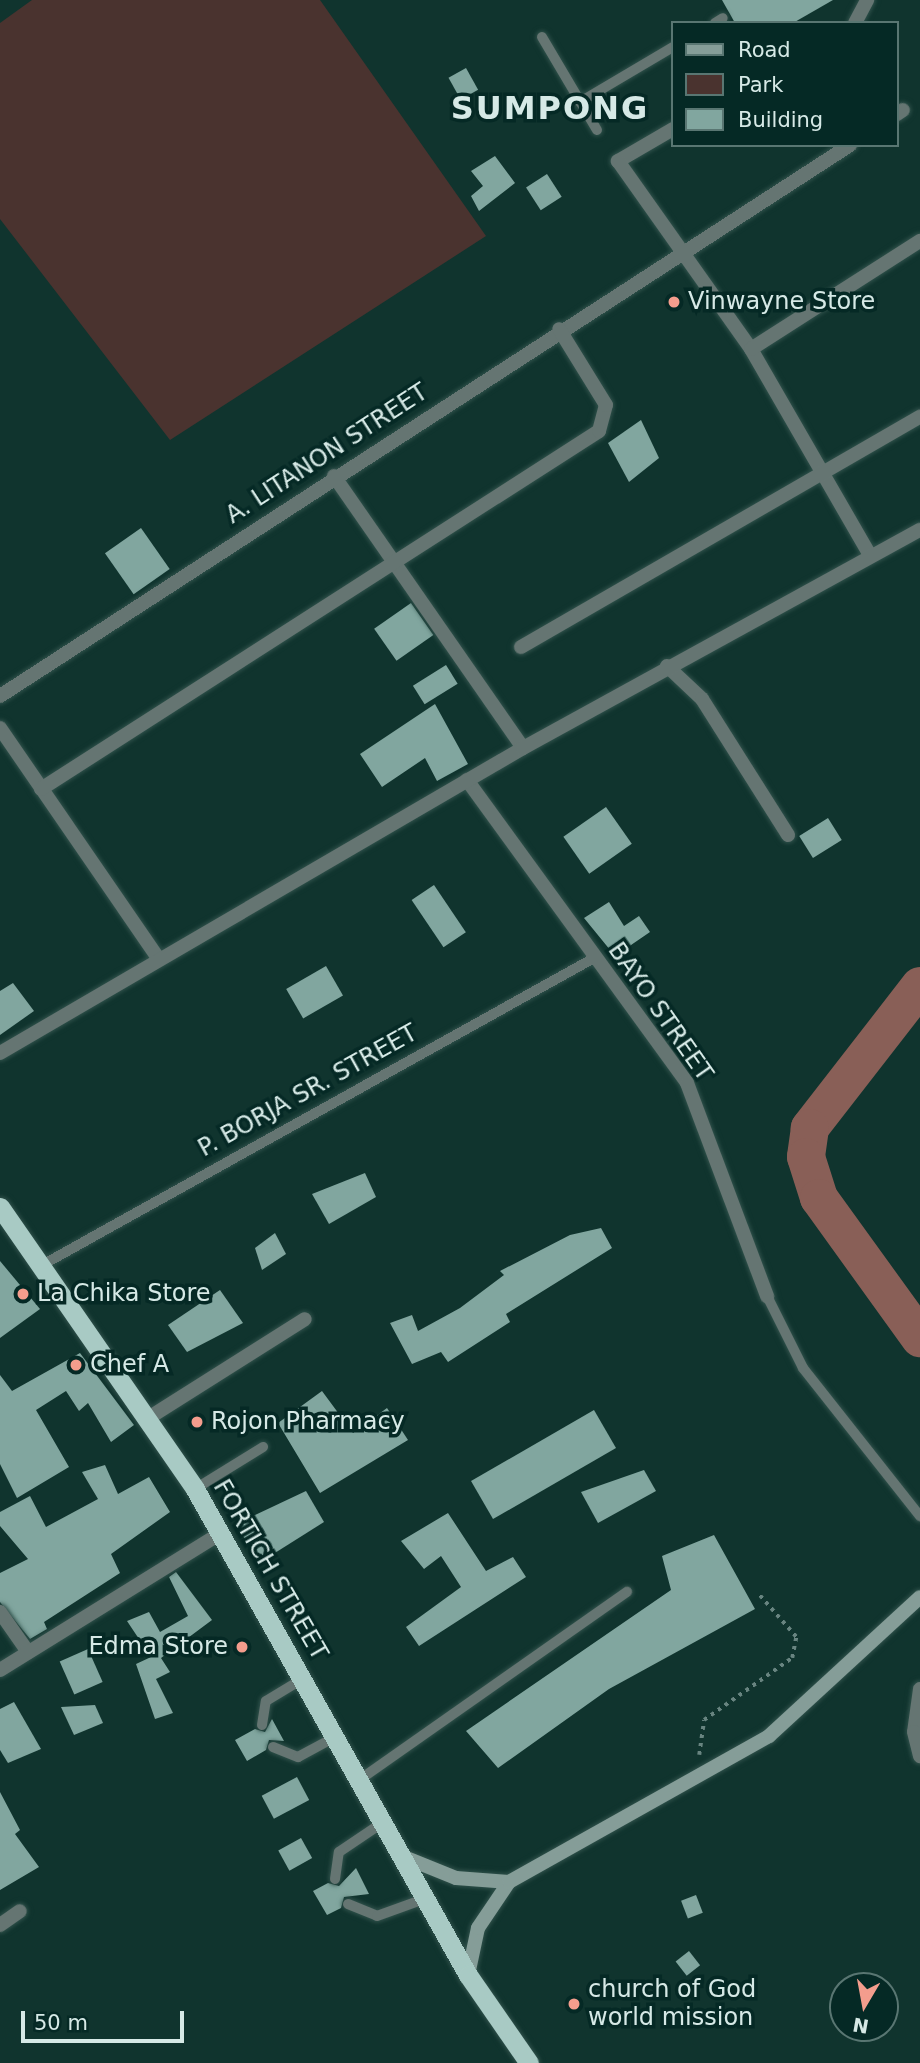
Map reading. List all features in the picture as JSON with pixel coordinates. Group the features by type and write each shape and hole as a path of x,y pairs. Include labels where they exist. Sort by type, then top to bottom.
{"highway":[{"name":"FORTICH STREET","path":"0,1207 44,1264 150,1417 195,1489 362,1778 468,1975 529,2063"}],"main road":[{"path":"468,1975 478,1928 509,1882 769,1736 920,1597"},
{"path":"404,1857 456,1878 509,1882"}],"street":[{"path":"856,21 867,0"},
{"path":"671,130 618,161 751,349 818,471 869,553"},
{"name":"A. LITANON STREET","path":"0,696 559,329 683,256 847,147"},
{"path":"751,349 920,241"},
{"path":"41,789 399,562 604,425 606,405 559,329"},
{"path":"521,647 818,471 920,417"},
{"path":"334,476 399,562 523,748"},
{"path":"0,1053 158,958 667,666 869,553 920,530"},
{"path":"667,666 702,699 788,835"},
{"path":"0,728 158,958"},
{"name":"BAYO STREET","path":"467,780 687,1083 767,1296"},
{"path":"150,1417 305,1319"},
{"path":"0,1670 221,1533"},
{"path":"0,1612 28,1652"},
{"path":"920,1689 914,1732 920,1756"},
{"path":"0,1925 20,1911"}],"lane":[{"path":"542,37 597,130"},
{"path":"580,102 671,48"},
{"name":"P. BORJA SR. STREET","path":"44,1264 594,958"},
{"path":"767,1296 803,1368 920,1517"},
{"path":"195,1489 263,1447"},
{"path":"362,1778 627,1592"},
{"path":"262,1725 266,1701 304,1678"},
{"path":"273,1747 298,1757 337,1736"},
{"path":"335,1879 339,1852 385,1821"},
{"path":"348,1904 377,1916 426,1898"}],"path":[{"path":"702,1775 696,1741 704,1720 792,1658 796,1637 760,1595"}],"green space":[{"path":"32,0 320,0 486,236 170,440 0,219 0,23"}],"building":[{"path":"722,0 833,0 796,21 734,21"},
{"path":"466,68 478,90 461,100 449,78"},
{"path":"495,156 515,183 479,211 471,196 483,186 471,171"},
{"path":"547,174 562,197 541,210 526,188"},
{"path":"641,420 659,458 629,482 608,443"},
{"path":"141,528 170,569 134,594 105,553"},
{"path":"411,603 433,635 397,661 374,629"},
{"path":"446,665 458,684 425,704 413,686"},
{"path":"435,704 468,764 437,781 425,758 382,787 360,754"},
{"path":"606,807 632,844 589,874 563,837"},
{"path":"828,818 842,840 813,858 799,836"},
{"path":"434,885 466,932 443,947 412,900"},
{"path":"609,902 624,926 639,916 650,932 615,956 584,918"},
{"path":"326,966 343,995 303,1018 286,989"},
{"path":"13,983 34,1011 0,1035 0,991"},
{"path":"365,1173 376,1197 329,1224 312,1194"},
{"path":"601,1228 612,1248 506,1314 510,1322 448,1362 441,1352 412,1364 390,1323 412,1315 418,1331 460,1308 504,1275 500,1271 570,1235"},
{"path":"275,1233 286,1254 262,1270 255,1248"},
{"path":"0,1261 40,1309 0,1338"},
{"path":"220,1290 243,1323 187,1352 168,1325"},
{"path":"80,1353 134,1425 111,1442 88,1403 79,1411 66,1391 36,1410 69,1467 17,1498 0,1464 0,1375 12,1391"},
{"path":"322,1391 353,1433 387,1408 408,1440 320,1493 278,1423"},
{"path":"594,1410 616,1448 493,1519 471,1481"},
{"path":"105,1465 118,1494 149,1477 170,1512 111,1554 120,1573 44,1622 47,1629 30,1639 0,1602 0,1573 28,1559 0,1526 0,1512 30,1496 46,1527 98,1499 82,1472"},
{"path":"644,1470 656,1491 598,1523 581,1492"},
{"path":"306,1491 324,1522 259,1563 236,1524"},
{"path":"448,1513 486,1571 513,1557 526,1577 419,1646 406,1627 461,1587 441,1556 424,1569 401,1541"},
{"path":"714,1535 755,1609 609,1689 498,1768 466,1731 671,1590 662,1556"},
{"path":"176,1572 212,1620 161,1658 170,1672 156,1679 173,1713 155,1719 136,1664 151,1657 127,1621 149,1612 160,1632 188,1616 169,1577"},
{"path":"88,1649 103,1682 74,1694 60,1662"},
{"path":"14,1702 41,1749 8,1763 0,1750 0,1709"},
{"path":"95,1705 103,1723 74,1735 61,1707"},
{"path":"272,1719 284,1741 269,1740 266,1750 247,1761 235,1740 255,1729 265,1732"},
{"path":"297,1777 309,1800 274,1819 262,1796"},
{"path":"0,1792 20,1830 15,1834 39,1867 0,1890"},
{"path":"301,1838 312,1858 289,1871 278,1851"},
{"path":"356,1868 369,1894 344,1897 341,1908 327,1915 313,1891 328,1883 339,1886"},
{"path":"696,1895 703,1913 688,1918 681,1901"},
{"path":"689,1951 700,1965 687,1976 676,1961"}],"waterway":[{"path":"920,986 810,1128 806,1157 819,1198 920,1338"}],"place":[{"name":"Vinwayne Store","path":"674,302"},
{"name":"La Chika Store","path":"23,1294"},
{"name":"Chef A","path":"76,1365"},
{"name":"Rojon Pharmacy","path":"197,1422"},
{"name":"Edma Store","path":"242,1647"},
{"name":"church of God world mission","path":"574,2004"}],"district":[{"name":"SUMPONG","path":"550,108"}]}
